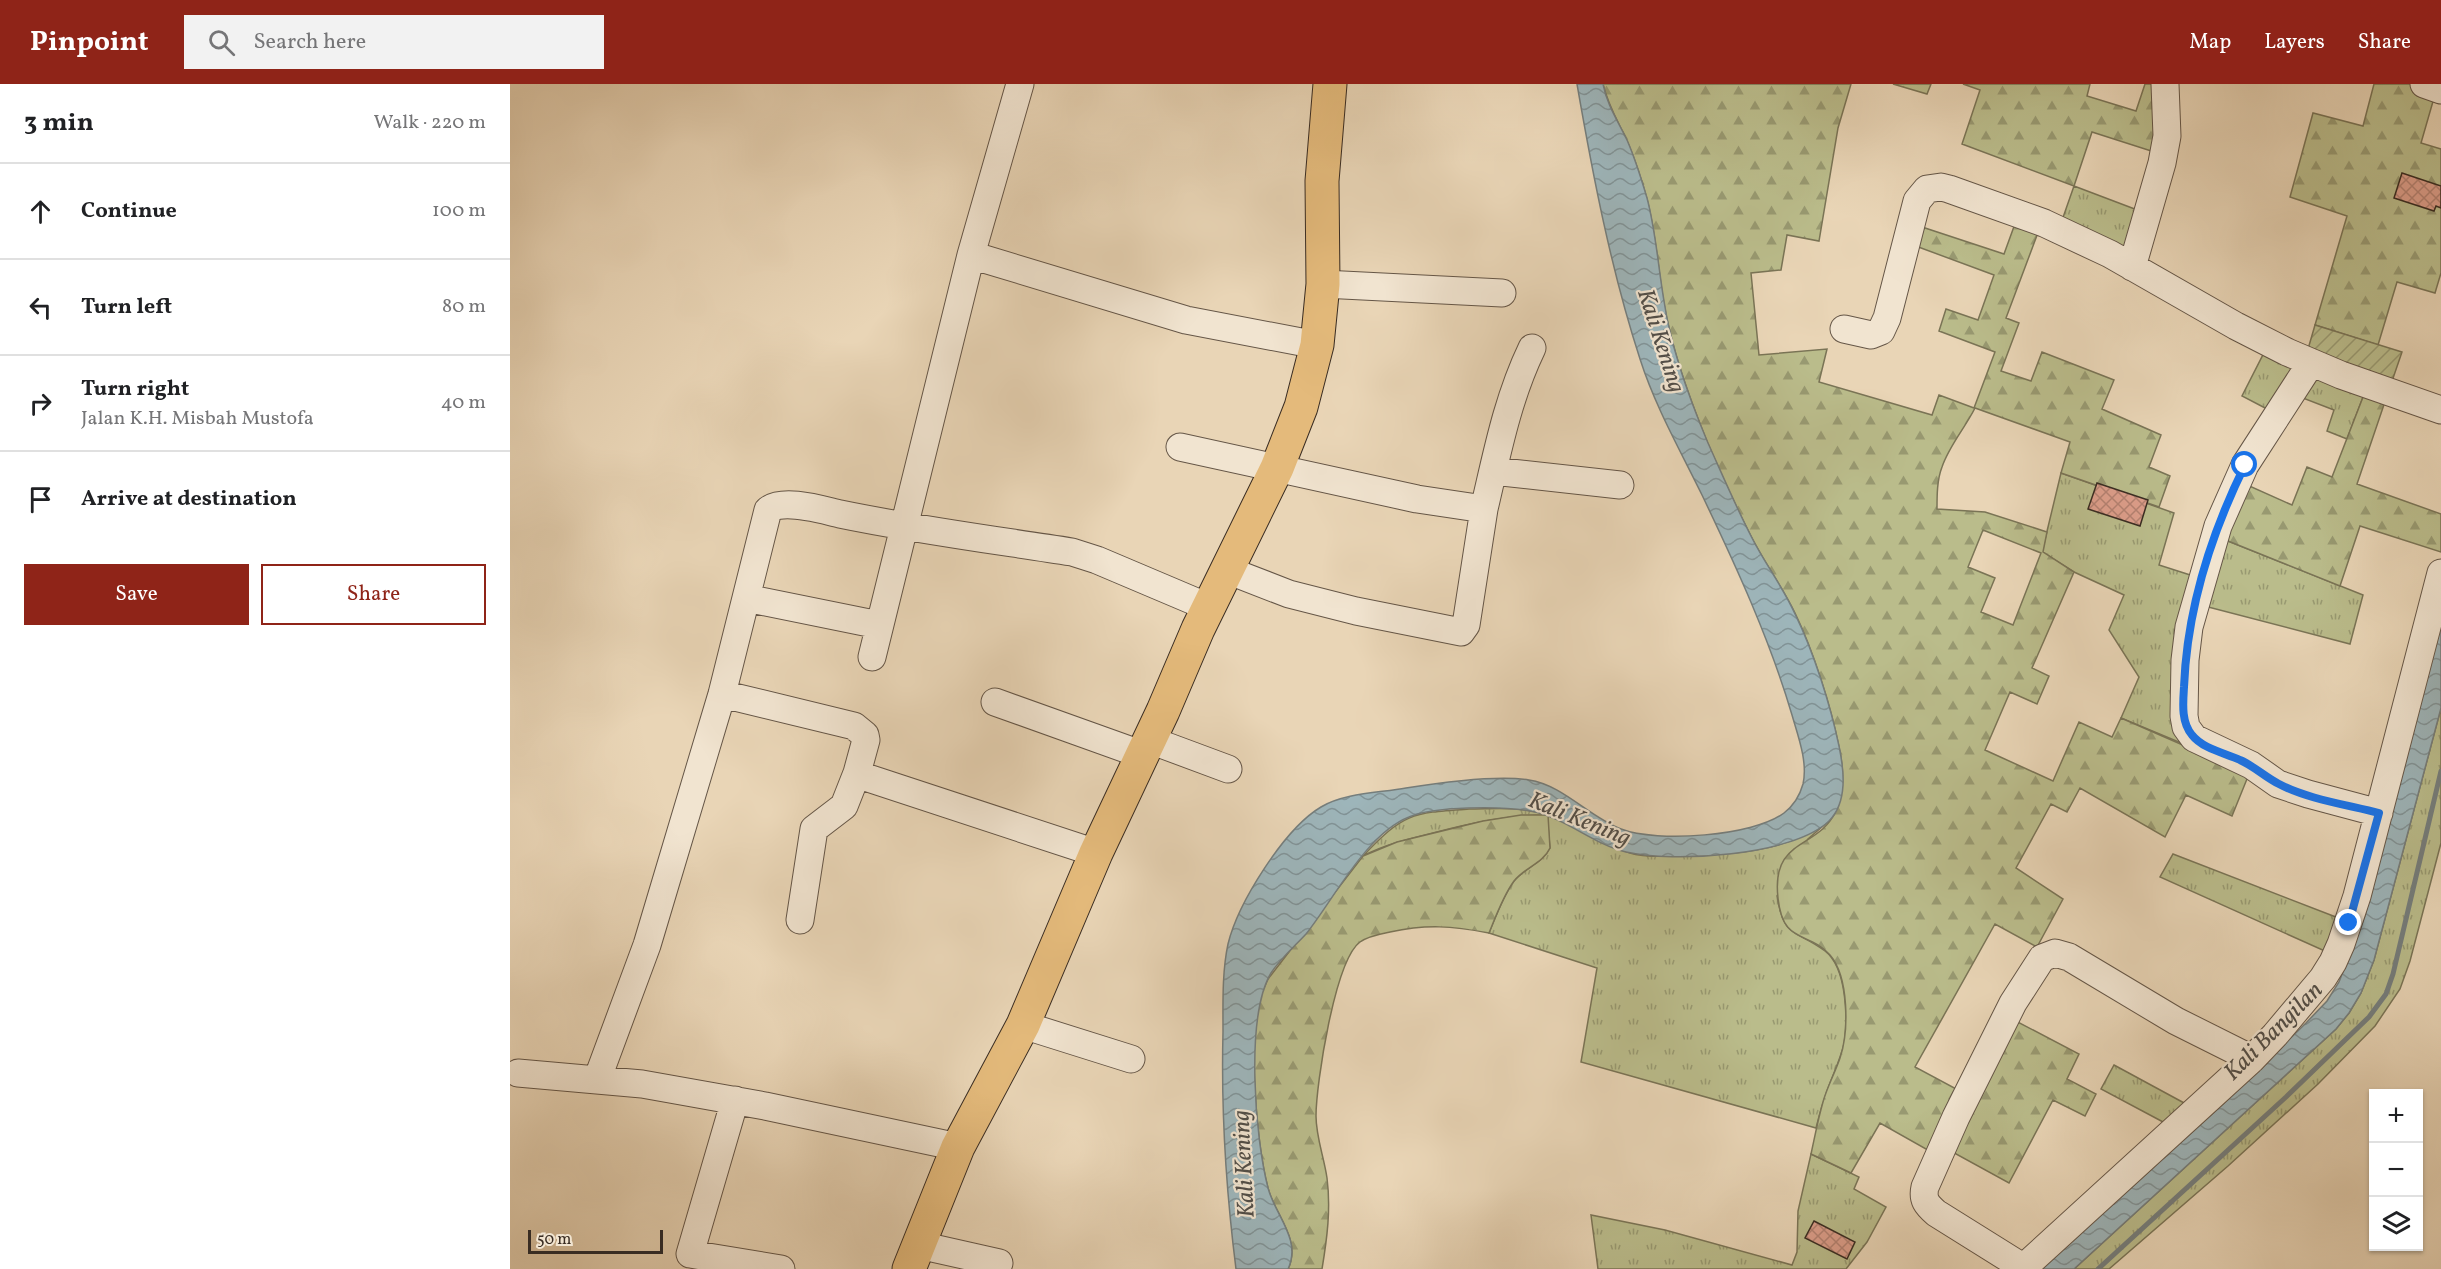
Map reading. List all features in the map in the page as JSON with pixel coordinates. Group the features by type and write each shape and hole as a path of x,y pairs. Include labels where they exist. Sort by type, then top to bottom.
{"main road":[{"path":"914,1257 958,1147 1023,1025 1096,853 1146,748 1208,607 1277,468 1300,407 1317,345 1323,284 1322,181 1326,85"}],"street":[{"path":"872,657 971,255 1020,84"},
{"path":"2132,267 2162,163 2167,136 2165,84"},
{"path":"2424,84 2441,90"},
{"path":"1844,329 1870,335 1881,331 1887,318 1917,201 1922,194 1934,187 1949,189 2044,223 2132,267 2236,326 2311,363 2441,410"},
{"path":"971,255 1186,320 1317,345"},
{"path":"1323,284 1502,293"},
{"path":"1227,570 1290,594 1356,611 1461,632 1466,625 1484,509 1505,415 1519,375 1532,348"},
{"path":"2311,363 2245,465 2218,526 2189,627 2185,660 2184,716 2186,726 2194,738 2251,765 2278,784 2379,813"},
{"path":"1180,447 1417,499 1484,509"},
{"path":"1493,471 1620,485"},
{"path":"597,1080 647,945 722,694 768,510 772,507 799,506 904,527 1072,552 1097,560 1208,607"},
{"path":"2252,1059 2176,1021 2109,980 2055,952 2042,958 2013,1003 1956,1117 1925,1187 1923,1195 1925,1202 1936,1213 2023,1268 2252,1059 2308,997 2333,962 2349,923 2441,573"},
{"path":"746,598 879,625"},
{"path":"722,694 854,726 860,730 866,740 858,773 844,806 814,829 800,920"},
{"path":"995,702 1146,748 1228,769"},
{"path":"858,773 872,780 1096,853"},
{"path":"1023,1025 1131,1059"},
{"path":"518,1073 642,1084 735,1100 958,1147"},
{"path":"735,1100 687,1261 781,1269"},
{"path":"914,1257 999,1263"}],"green space":[{"path":"1603,84 1851,84 1838,128 1819,241 1787,235 1781,270 1751,273 1759,355 1827,349 1819,382 1932,415 1939,395 1974,408 1995,352 1939,331 1946,309 1978,320 1994,275 1913,245 1919,226 2004,254 2016,221 2039,230 2006,318 2019,323 2001,371 2031,381 2042,352 2114,380 2102,409 2161,435 2149,467 2170,476 2159,507 2061,473 2070,442 1975,408 1949,452 1939,477 1937,509 1985,512 2047,532 2043,552 2074,572 2032,668 2049,676 2037,704 2010,692 1985,750 2053,781 2079,722 2112,737 2121,718 2249,774 2232,816 2186,795 2165,837 2080,788 2067,812 2051,804 2016,868 2063,899 2037,947 1995,924 1915,1067 1971,1097 2012,1019 2079,1054 2067,1079 2096,1094 2085,1116 2053,1100 2009,1183 1938,1144 1933,1153 1880,1123 1851,1173 1811,1154 1823,1102 1843,1047 1846,1005 1841,977 1830,955 1813,942 1797,935 1785,923 1778,898 1778,878 1782,864 1789,854 1828,823 1836,811 1842,787 1841,755 1826,696 1802,628 1739,512 1687,390 1667,321 1653,225 1645,192 1631,150","holes":["1983,530 2041,553 2013,625 1981,612 1995,578 1968,567"]},
{"path":"1893,84 1931,84 1927,94"},
{"path":"1963,84 2090,84 2087,96 2136,111 2145,84 2174,84 2173,158 2092,132 2074,186 1962,144 1980,90"},
{"path":"2374,84 2438,84 2421,143 2441,149 2441,273 2435,293 2397,282 2378,345 2315,325 2347,216 2290,197 2313,113 2363,126"},
{"path":"2074,186 2140,211 2127,256 2060,226"},
{"path":"2315,325 2402,352 2390,387 2306,356"},
{"path":"2271,339 2370,379 2347,439 2327,431 2334,410 2282,390 2267,409 2242,396"},
{"path":"2370,379 2390,387 2357,484 2441,514 2441,552 2360,526 2340,586 2223,539 2245,484 2292,505 2307,467 2332,477"},
{"path":"2061,473 2174,513 2159,565 2209,581 2223,539 2363,595 2350,644 2189,602 2198,750 2121,718 2139,677 2109,630 2124,595 2074,572 2042,552"},
{"path":"2441,708 2441,843 2410,961 2400,989 2375,1026 2318,1084 2109,1269 2074,1269 2336,1029 2349,1013 2361,993 2374,960"},
{"path":"1518,809 1547,815 1504,818 1461,826 1398,842 1363,856 1389,831 1410,818 1434,812"},
{"path":"1521,815 1548,815 1550,848 1543,858 1514,881 1489,933 1440,927 1403,929 1367,938 1360,942 1351,953 1335,997 1319,1078 1316,1124 1327,1178 1329,1201 1322,1269 1288,1269 1292,1248 1286,1228 1268,1188 1260,1146 1255,1094 1256,1019 1259,1000 1268,979 1363,856 1397,842 1483,821"},
{"path":"1547,815 1619,849 1636,855 1655,856 1739,853 1758,850 1796,839 1830,820 1808,839 1777,896 1783,920 1788,927 1825,951 1838,969 1842,981 1846,1008 1844,1044 1816,1128 1581,1062 1597,968 1489,933 1514,881 1543,858 1550,848"},
{"path":"2173,854 2341,919 2327,952 2160,877"},
{"path":"2114,1065 2186,1104 2165,1123 2101,1089"},
{"path":"1811,1154 1859,1177 1854,1189 1886,1207 1867,1242 1846,1269 1598,1269 1591,1215 1665,1230 1792,1265 1797,1252 1798,1211"}],"water":[{"name":"Kali Kening","path":"1577,84 1603,84 1610,106 1635,161 1650,211 1664,301 1676,355 1708,443 1735,502 1757,548 1790,604 1809,645 1831,713 1841,755 1842,795 1829,821 1812,833 1789,842 1731,854 1672,857 1626,852 1602,843 1543,814 1518,809 1468,808 1435,811 1420,813 1393,825 1365,852 1317,920 1283,957 1271,973 1263,993 1255,1047 1259,1140 1271,1198 1286,1228 1292,1248 1288,1269 1236,1269 1229,1210 1224,1121 1223,999 1226,955 1233,927 1252,888 1278,849 1307,818 1330,802 1362,794 1451,782 1516,779 1529,780 1553,788 1609,824 1621,829 1657,836 1705,835 1729,832 1770,821 1790,807 1803,784 1804,767 1799,740 1763,631 1702,495 1660,411 1640,359 1620,291 1604,223"},
{"path":"2441,615 2441,708 2374,960 2361,993 2349,1013 2336,1029 2074,1269 2041,1269 2223,1104 2327,1001 2339,982 2365,916"}],"building":[{"path":"2402,173 2441,186 2441,208 2436,206 2434,211 2394,198"},
{"path":"2097,483 2148,500 2140,526 2088,509"},
{"path":"1814,1221 1855,1242 1847,1259 1805,1238"}],"waterway":[{"path":"2098,1269 2286,1097 2369,1017 2386,994 2393,974 2441,771"}],"route":[{"path":"2245,465 2218,526 2189,627 2186,642 2183,706 2186,726 2194,738 2202,744 2251,765 2278,784 2379,813 2349,923"}],"water label":[{"name":"Kali Bangilan","path":"2274,1032"}]}
